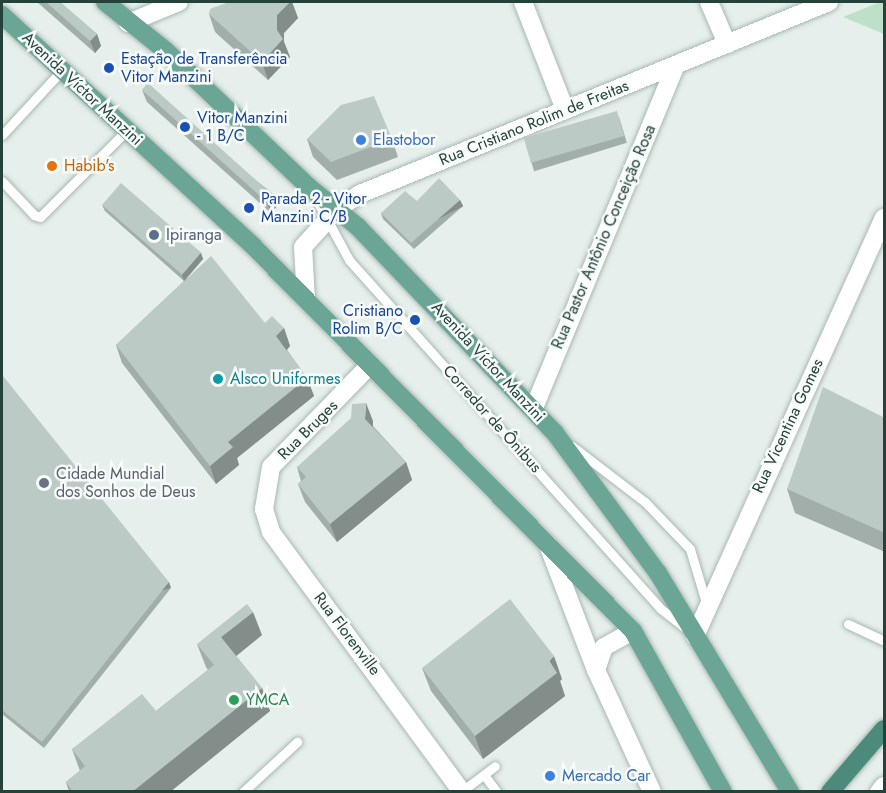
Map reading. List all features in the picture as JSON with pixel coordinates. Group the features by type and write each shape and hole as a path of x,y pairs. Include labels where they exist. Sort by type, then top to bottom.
{"highway":[{"path":"830,792 885,729"}],"main road":[{"name":"Avenida Víctor Manzini","path":"105,2 128,23 166,51 310,188 331,215 358,227 555,433 627,527 790,792"},
{"name":"Avenida Víctor Manzini","path":"2,15 126,131 233,226 368,367 633,631 723,792"}],"street":[{"path":"128,23 179,2"},
{"path":"523,2 565,110"},
{"path":"709,2 727,44"},
{"name":"Rua Cristiano Rolim de Freitas","path":"306,300 303,247 331,215 366,191 829,2"},
{"name":"Rua Pastor Antônio Conceição Rosa","path":"533,410 676,64"},
{"name":"Rua Vicentina Gomes","path":"695,636 707,606 810,395 885,218"},
{"name":"Rua Bruges","path":"271,467 368,367"},
{"name":"Rua Florenville","path":"271,467 264,509 271,532 462,791"},
{"name":"Avenida Víctor Manzini","path":"547,543 596,670 652,792"},
{"path":"596,670 604,647 633,631"},
{"path":"879,792 885,786"}],"lane":[{"path":"2,135 62,70"},
{"path":"2,182 34,215 40,216 126,131"},
{"name":"Corredor de Ônibus","path":"331,215 349,260 661,609 695,636"},
{"path":"555,433 645,502 690,549 707,606"},
{"path":"848,624 885,641"},
{"path":"243,792 297,742"},
{"path":"462,791 495,766"},
{"path":"484,775 497,792"}],"green space":[{"path":"884,2 884,34 843,17"}],"building":[{"path":"46,2 60,2 97,34 90,41"},
{"path":"229,2 290,2 277,15 277,30 283,39 262,62 209,14 210,9"},
{"path":"148,83 271,194 265,201 142,90"},
{"path":"374,96 392,139 331,162 307,139 341,105"},
{"path":"617,111 624,136 531,163 524,138"},
{"path":"439,178 460,200 411,243 381,213 405,191 417,201"},
{"name":"Ipiranga","path":"121,183 201,253 182,274 102,205"},
{"name":"Alsco Uniformes","path":"211,256 265,323 272,316 284,328 276,336 307,378 228,442 233,447 210,466 116,345"},
{"name":"Cidade Mundial dos Sonhos de Deus","path":"2,375 169,582 42,742 2,710"},
{"path":"823,387 885,418 885,533 787,489"},
{"path":"366,403 365,419 406,462 330,524 298,484 306,477 297,467 351,418 352,404"},
{"path":"510,599 554,656 549,660 557,673 475,736 422,668"},
{"path":"247,604 253,612 221,637 262,688 132,792 73,792 66,782 85,766 72,749 142,694 156,711 214,665 197,644"}],"place":[{"name":"Estação de Transferência Vitor Manzini","path":"109,68"},
{"name":"Vitor Manzini - 1 B/C","path":"185,127"},
{"name":"Elastobor","path":"361,140"},
{"name":"Habib's","path":"52,166"},
{"name":"Parada 2 - Vitor Manzini C/B","path":"249,208"},
{"name":"Ipiranga","path":"154,235"},
{"name":"Cristiano Rolim B/C","path":"415,320"},
{"name":"Alsco Uniformes","path":"218,379"},
{"name":"Cidade Mundial dos Sonhos de Deus","path":"44,483"},
{"name":"YMCA","path":"234,700"},
{"name":"Mercado Car","path":"550,776"}]}
